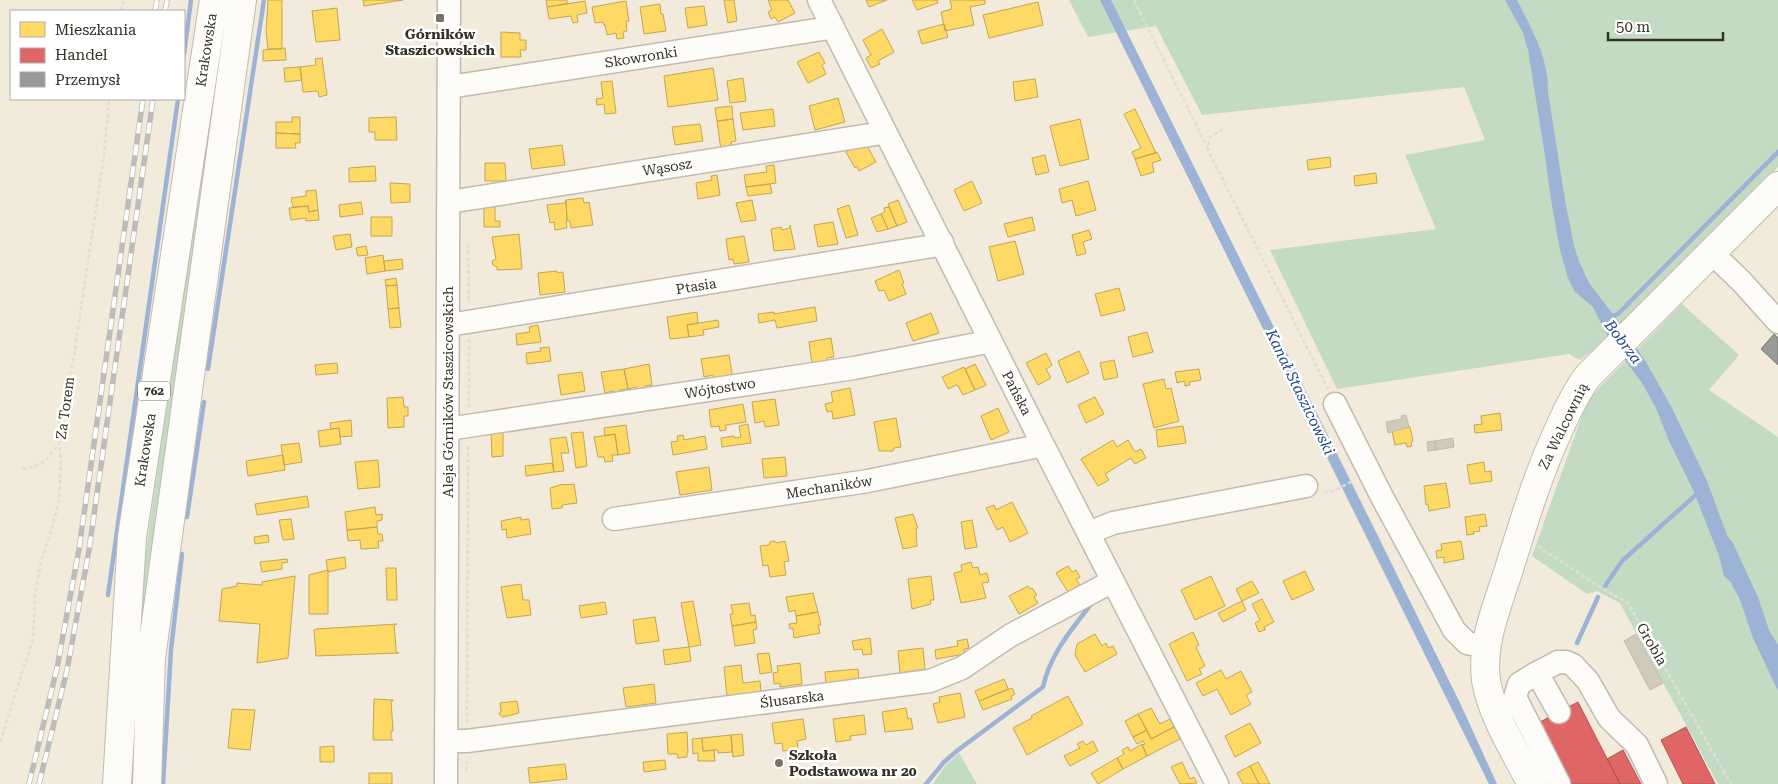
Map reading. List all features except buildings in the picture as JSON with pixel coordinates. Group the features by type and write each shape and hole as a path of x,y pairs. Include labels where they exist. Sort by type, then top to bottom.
{"main road":[{"name":"Krakowska","path":"117,784 132,537 214,0"},
{"name":"Krakowska","path":"147,784 151,658 242,0"},
{"name":"Za Walcownią","path":"1532,784 1492,703 1486,679 1487,647 1527,511 1542,468 1576,393 1593,370 1778,186"}],"street":[{"name":"Aleja Górników Staszicowskich","path":"446,784 450,0"},
{"name":"Pańska","path":"819,0 1042,443 1217,784"},
{"name":"Skowronki","path":"449,87 823,29 832,25"},
{"name":"Wąsosz","path":"449,202 876,134 884,130"},
{"name":"Ptasia","path":"449,325 933,246 942,242"},
{"path":"1712,253 1741,281 1778,322"},
{"name":"Wójtostwo","path":"448,429 854,368 982,343 990,339"},
{"path":"1335,404 1382,497 1454,630 1467,643 1487,647"},
{"name":"Mechaników","path":"614,519 868,481 1034,447 1042,443"},
{"path":"1088,533 1114,523 1312,489"},
{"name":"Ślusarska","path":"446,741 467,741 930,681 962,668 1011,635 1113,581"},
{"path":"1559,784 1515,697 1519,684 1558,662 1566,662 1573,665 1588,681 1609,718 1637,745 1656,784"},
{"path":"1537,673 1559,712"}],"path":[{"path":"1134,0 1335,404"},
{"name":"Za Torem","path":"0,742 34,639 35,596 41,561 59,500 62,405 73,361 104,156 109,100"},
{"path":"1208,150 1210,137 1223,129"},
{"path":"22,468 36,466 44,462 60,443"},
{"path":"1312,489 1333,491 1358,479"},
{"name":"Grobla","path":"1533,542 1600,588 1628,604 1731,784"}],"green space":[{"path":"222,0 234,0 138,784 126,784 143,573"},
{"path":"1069,0 1778,0 1778,167 1678,267 1626,325 1580,360 1569,354 1337,389 1270,250 1436,229 1405,155 1485,140 1464,87 1202,115 1156,26 1088,37"},
{"path":"1682,304 1739,355 1709,390 1778,437 1778,784 1718,784 1620,603 1597,591 1587,594 1532,556 1586,404 1599,388"},
{"path":"959,753 977,784 933,784 945,766"}],"water":[{"name":"Kanał Staszicowski","path":"1100,0 1111,0 1376,532 1461,705 1497,784 1489,784"},
{"name":"Bobrza","path":"1505,0 1517,0 1534,33 1543,56 1565,200 1574,246 1579,261 1589,283 1619,322 1646,362 1672,408 1707,481 1727,535 1733,543 1758,597 1769,630 1778,645 1778,691 1753,638 1740,600 1730,581 1724,576 1719,556 1694,492 1669,441 1656,408 1642,383 1607,335 1593,307 1575,292 1568,278 1560,250 1551,200 1528,50 1523,33"}],"waterway":[{"path":"185,46 191,0"},
{"path":"208,369 264,0"},
{"path":"108,595 178,100"},
{"name":"Bobrza","path":"1610,317 1618,314 1778,152"},
{"path":"187,517 204,402"},
{"path":"1605,586 1622,561 1699,492"},
{"path":"163,784 171,650 182,554"},
{"path":"1577,643 1598,597"},
{"path":"926,784 944,762 958,750 1043,687 1056,653 1092,603"}],"railway":[{"path":"155,10 157,0"},
{"path":"165,10 167,0"},
{"path":"29,784 57,668 79,549 143,100"},
{"path":"39,784 67,670 89,550 153,100"}],"place":[{"name":"Górników Staszicowskich","path":"440,18"},
{"name":"Szkoła Podstawowa nr 20","path":"779,763"}]}
